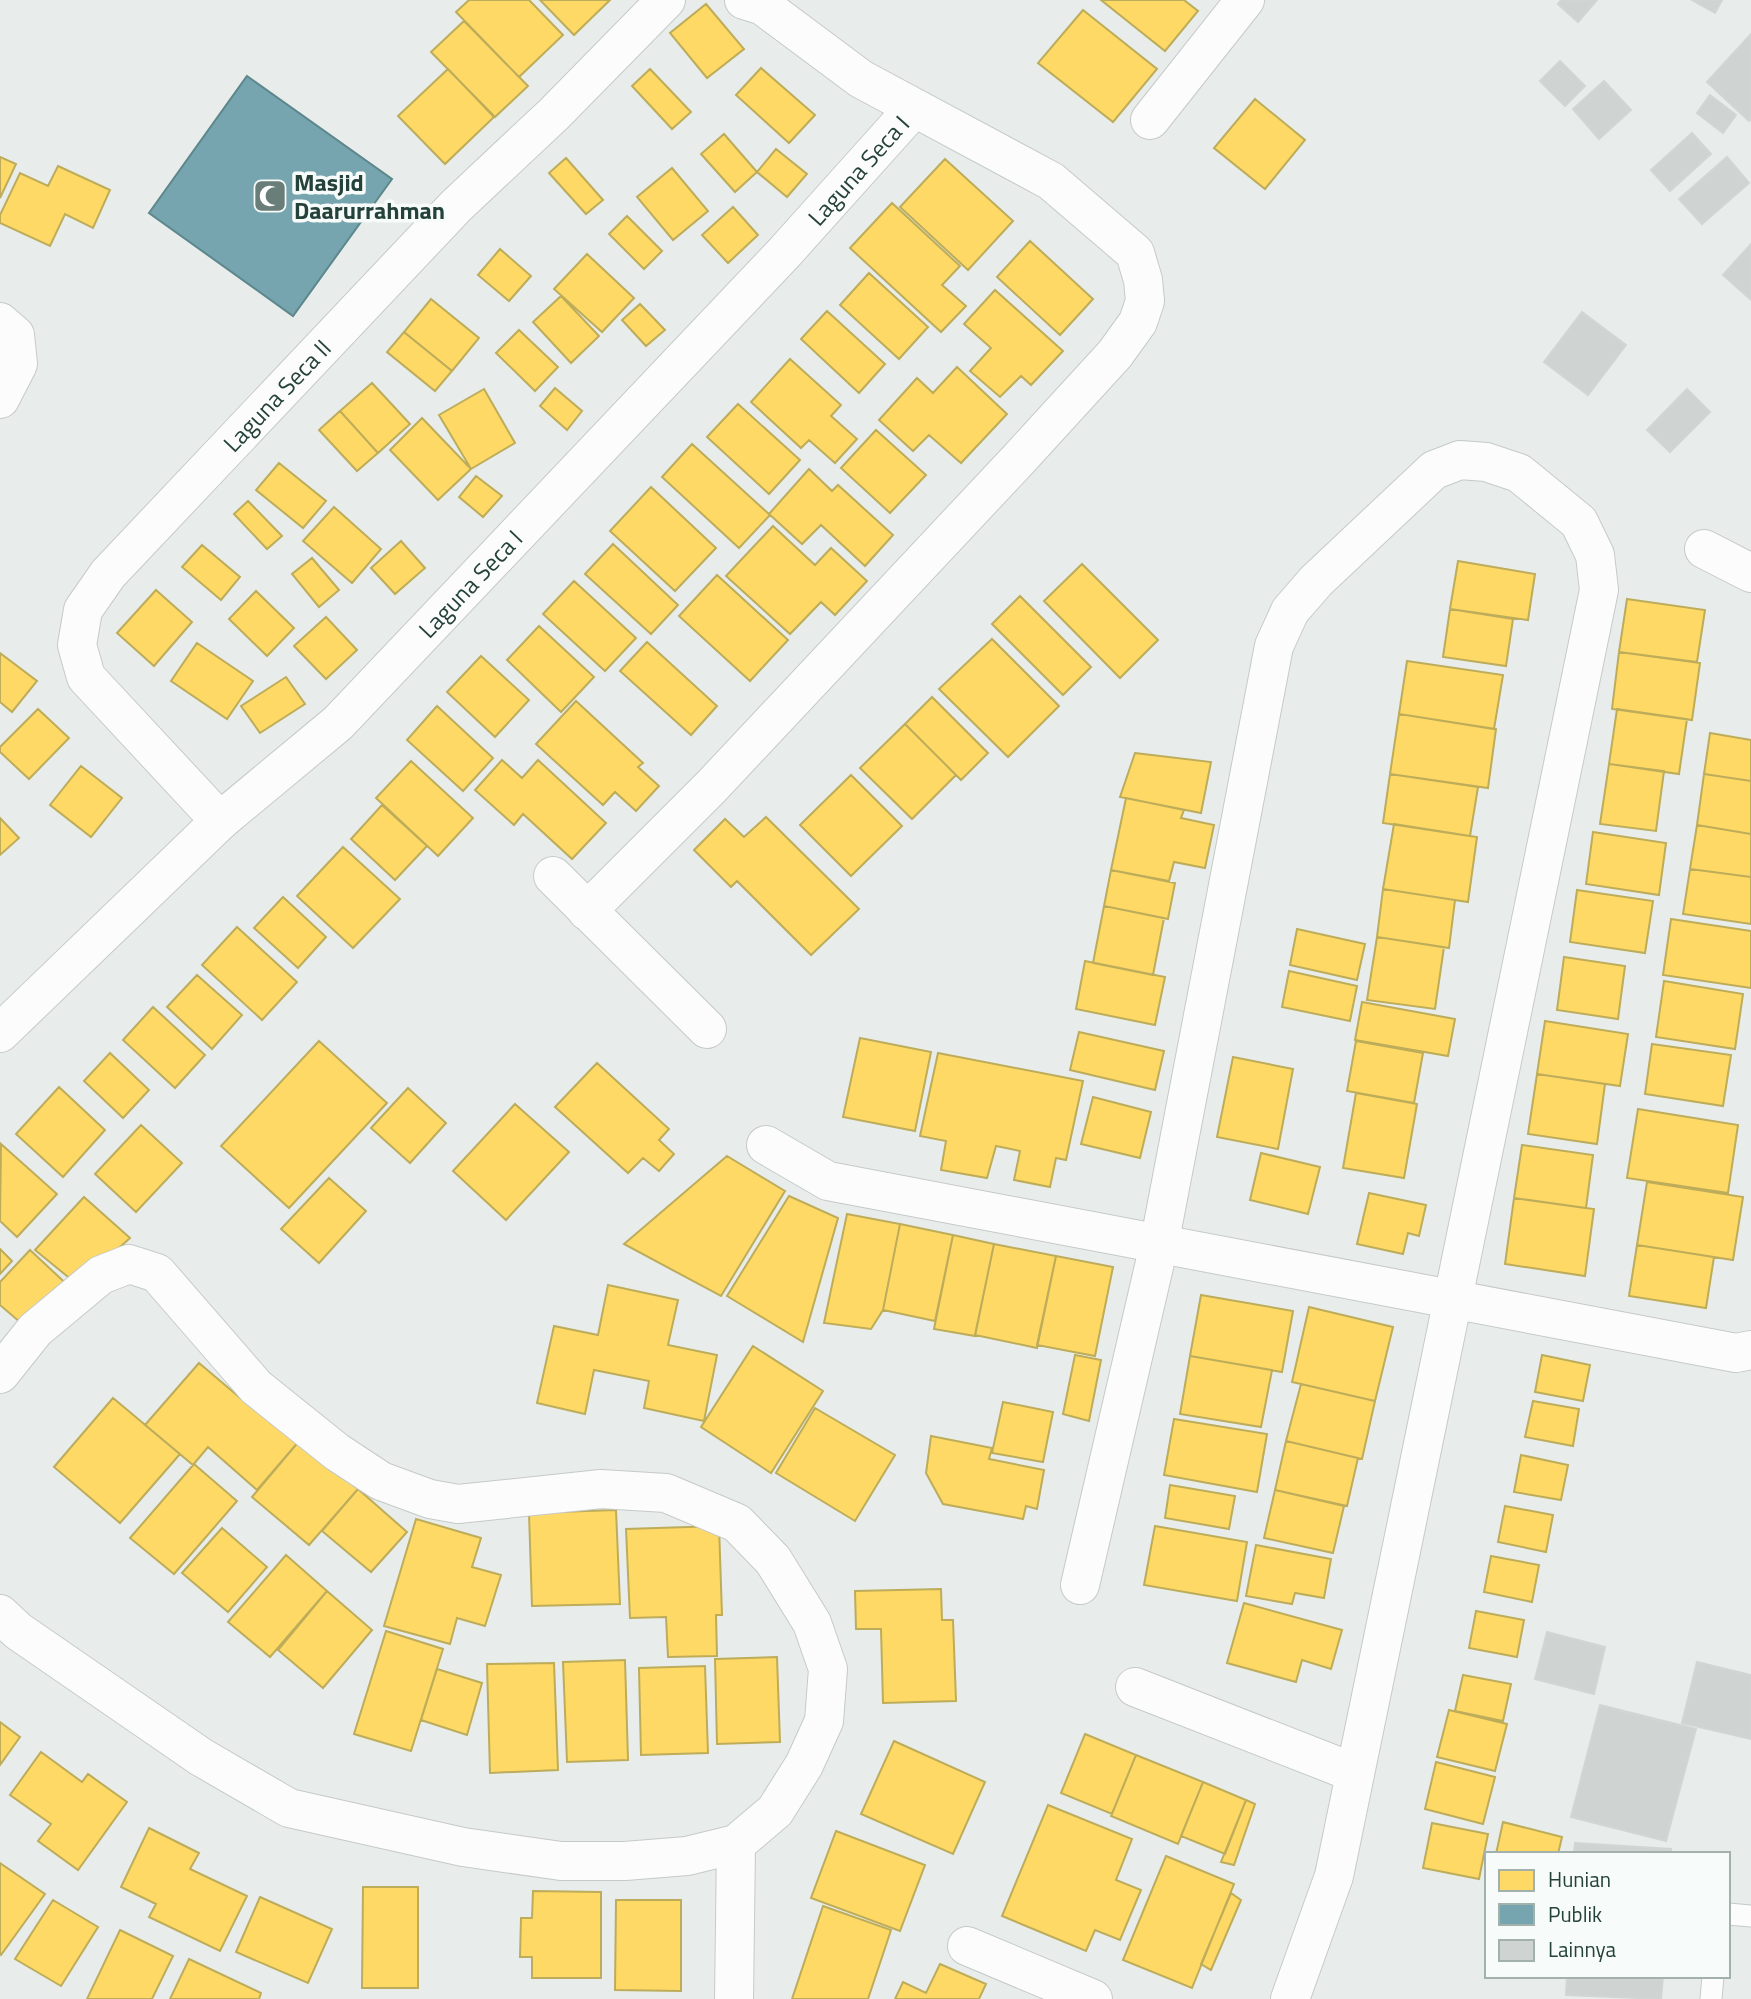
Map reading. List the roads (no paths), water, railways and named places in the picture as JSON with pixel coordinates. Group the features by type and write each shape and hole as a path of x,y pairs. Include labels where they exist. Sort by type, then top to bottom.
{"street":[{"name":"Laguna Seca II","path":"220,821 86,677 77,645 83,610 108,574 456,206 554,114 666,0"},
{"path":"587,911 710,787 1009,470 1115,354 1138,322 1145,301 1143,280 1135,253 1051,181 861,79 763,6 744,0"},
{"path":"1150,120 1245,0"},
{"name":"Laguna Seca I","path":"0,1033 220,821 338,723 775,263 914,108"},
{"path":"0,322 15,335 18,364 0,399"},
{"path":"1080,1585 1159,1245 1274,646 1290,611 1316,580 1434,470 1460,460 1486,462 1519,473 1580,522 1595,555 1600,590 1334,1876 1290,1999"},
{"path":"1704,549 1751,573"},
{"path":"553,876 707,1029"},
{"path":"766,1145 828,1181 1737,1353 1751,1347"},
{"path":"0,1374 35,1330 101,1275 129,1264 157,1273 256,1387 337,1452 381,1481 430,1500 458,1504 601,1489 666,1493 737,1523 773,1560 812,1623 828,1669 824,1721 804,1765 775,1811 736,1844 687,1856 625,1861 561,1861 463,1847 289,1808 201,1757 18,1631 0,1614"},
{"path":"1135,1687 1355,1773"},
{"path":"734,1999 736,1844"},
{"path":"967,1945 1093,1999"}],"lane":[{"path":"1730,1914 1751,1916"},
{"path":"1711,1999 1713,1978"}],"place":[{"name":"Masjid Daarurrahman","path":"270,196"}]}
